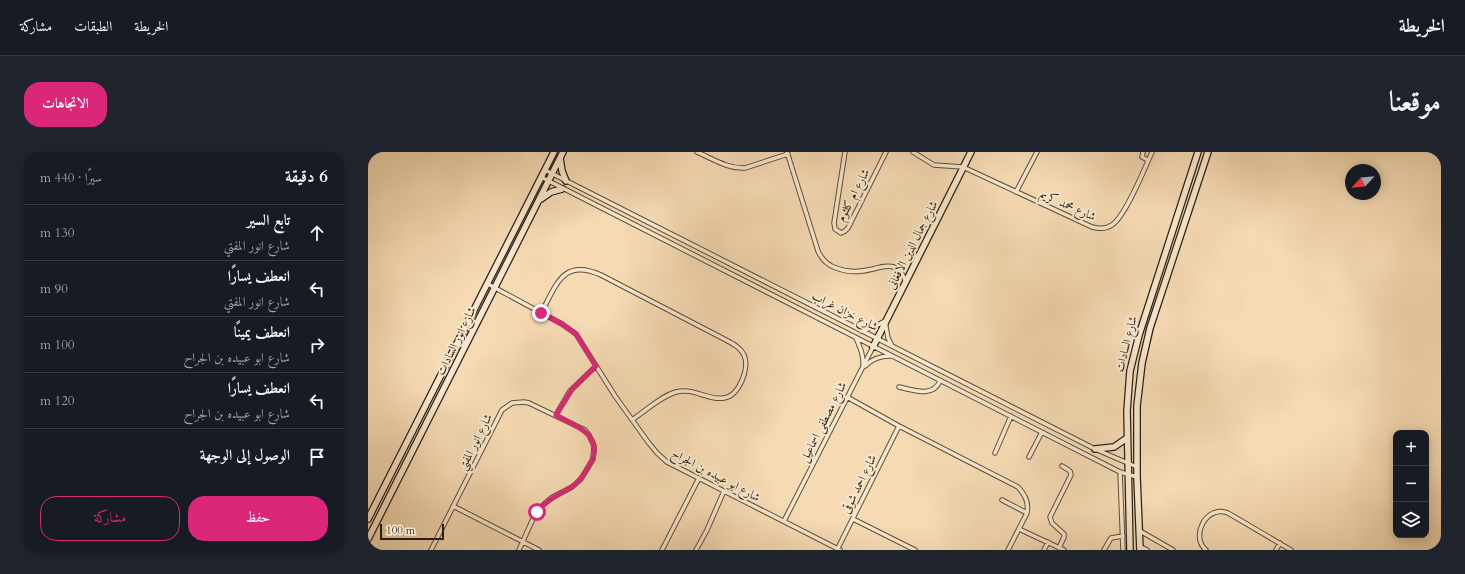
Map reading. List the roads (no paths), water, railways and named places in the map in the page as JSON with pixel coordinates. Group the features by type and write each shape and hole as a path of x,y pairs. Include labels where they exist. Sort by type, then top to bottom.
{"street":[{"name":"شارع انور السادات","path":"368,519 554,152"},
{"path":"697,152 730,167 738,168 745,168 787,153 818,251 823,260 831,266 846,272 862,271 881,266 894,267 902,273 906,282"},
{"name":"شارع ام كلثوم","path":"845,152 834,223 835,229 841,233 848,228 886,152"},
{"name":"شارع محمد كريم","path":"913,152 934,164 963,167 1092,227 1098,228 1107,228 1117,222 1123,214 1152,152"},
{"name":"شارع جمال الدين الافغانى","path":"873,347 971,152"},
{"path":"1016,192 1037,152"},
{"path":"1143,152 1142,157 1148,160"},
{"name":"شارع السادات","path":"1130,550 1127,463 1128,385 1134,349 1198,152"},
{"name":"شارع السادات","path":"1140,548 1137,477 1138,389 1146,342 1208,152"},
{"name":"شارع انور السادات","path":"368,539 562,155"},
{"path":"562,155 562,171 566,181"},
{"name":"شارع خزان غراب","path":"545,170 1095,449 1137,467"},
{"name":"شارع خزان غراب","path":"541,178 1120,472 1137,477"},
{"path":"539,200 552,192 562,189"},
{"path":"693,255 696,247"},
{"path":"541,313 564,274 574,269 587,269 726,340 737,347 744,354 746,359 746,369 736,392 731,396 719,399 692,391 676,392 632,420"},
{"name":"شارع ابو عبيده بن الجراح","path":"488,284 562,324 576,334 632,420 657,453 667,462 838,550"},
{"path":"861,331 886,321 887,334 892,346"},
{"path":"855,337 861,350 863,368"},
{"name":"شارع مصطفى اسماعيل","path":"784,522 873,347"},
{"path":"863,368 873,360 885,356 892,356"},
{"path":"556,415 573,388 596,366"},
{"path":"899,387 929,391 935,388 940,381"},
{"path":"847,397 898,426 1018,487 1026,498 1028,508 1027,513 1008,550"},
{"name":"شارع انور المفتي","path":"431,550 499,416 507,406 512,403 524,402 556,415 585,430 594,446 593,459 581,479 551,498 537,512 519,550"},
{"path":"995,453 1011,416"},
{"name":"شارع احمد شوقى","path":"838,550 898,426"},
{"path":"1029,457 1042,432"},
{"path":"1095,449 1114,446 1127,438"},
{"path":"1059,548 1064,534 1052,523 1050,518 1071,475 1070,471 1062,466"},
{"path":"1120,472 1123,550"},
{"path":"662,550 698,478"},
{"path":"696,550 707,530 724,491"},
{"path":"1002,500 1027,513"},
{"path":"453,506 539,550"},
{"path":"1206,550 1200,543 1202,527 1212,513 1220,511 1228,513 1292,550"},
{"path":"853,519 915,550"},
{"path":"1019,529 1064,550"},
{"path":"1140,531 1173,550"},
{"path":"1104,550 1111,538 1122,536"},
{"path":"1044,550 1048,542"},
{"path":"1276,550 1280,543"},
{"path":"1140,548 1147,550"}]}
